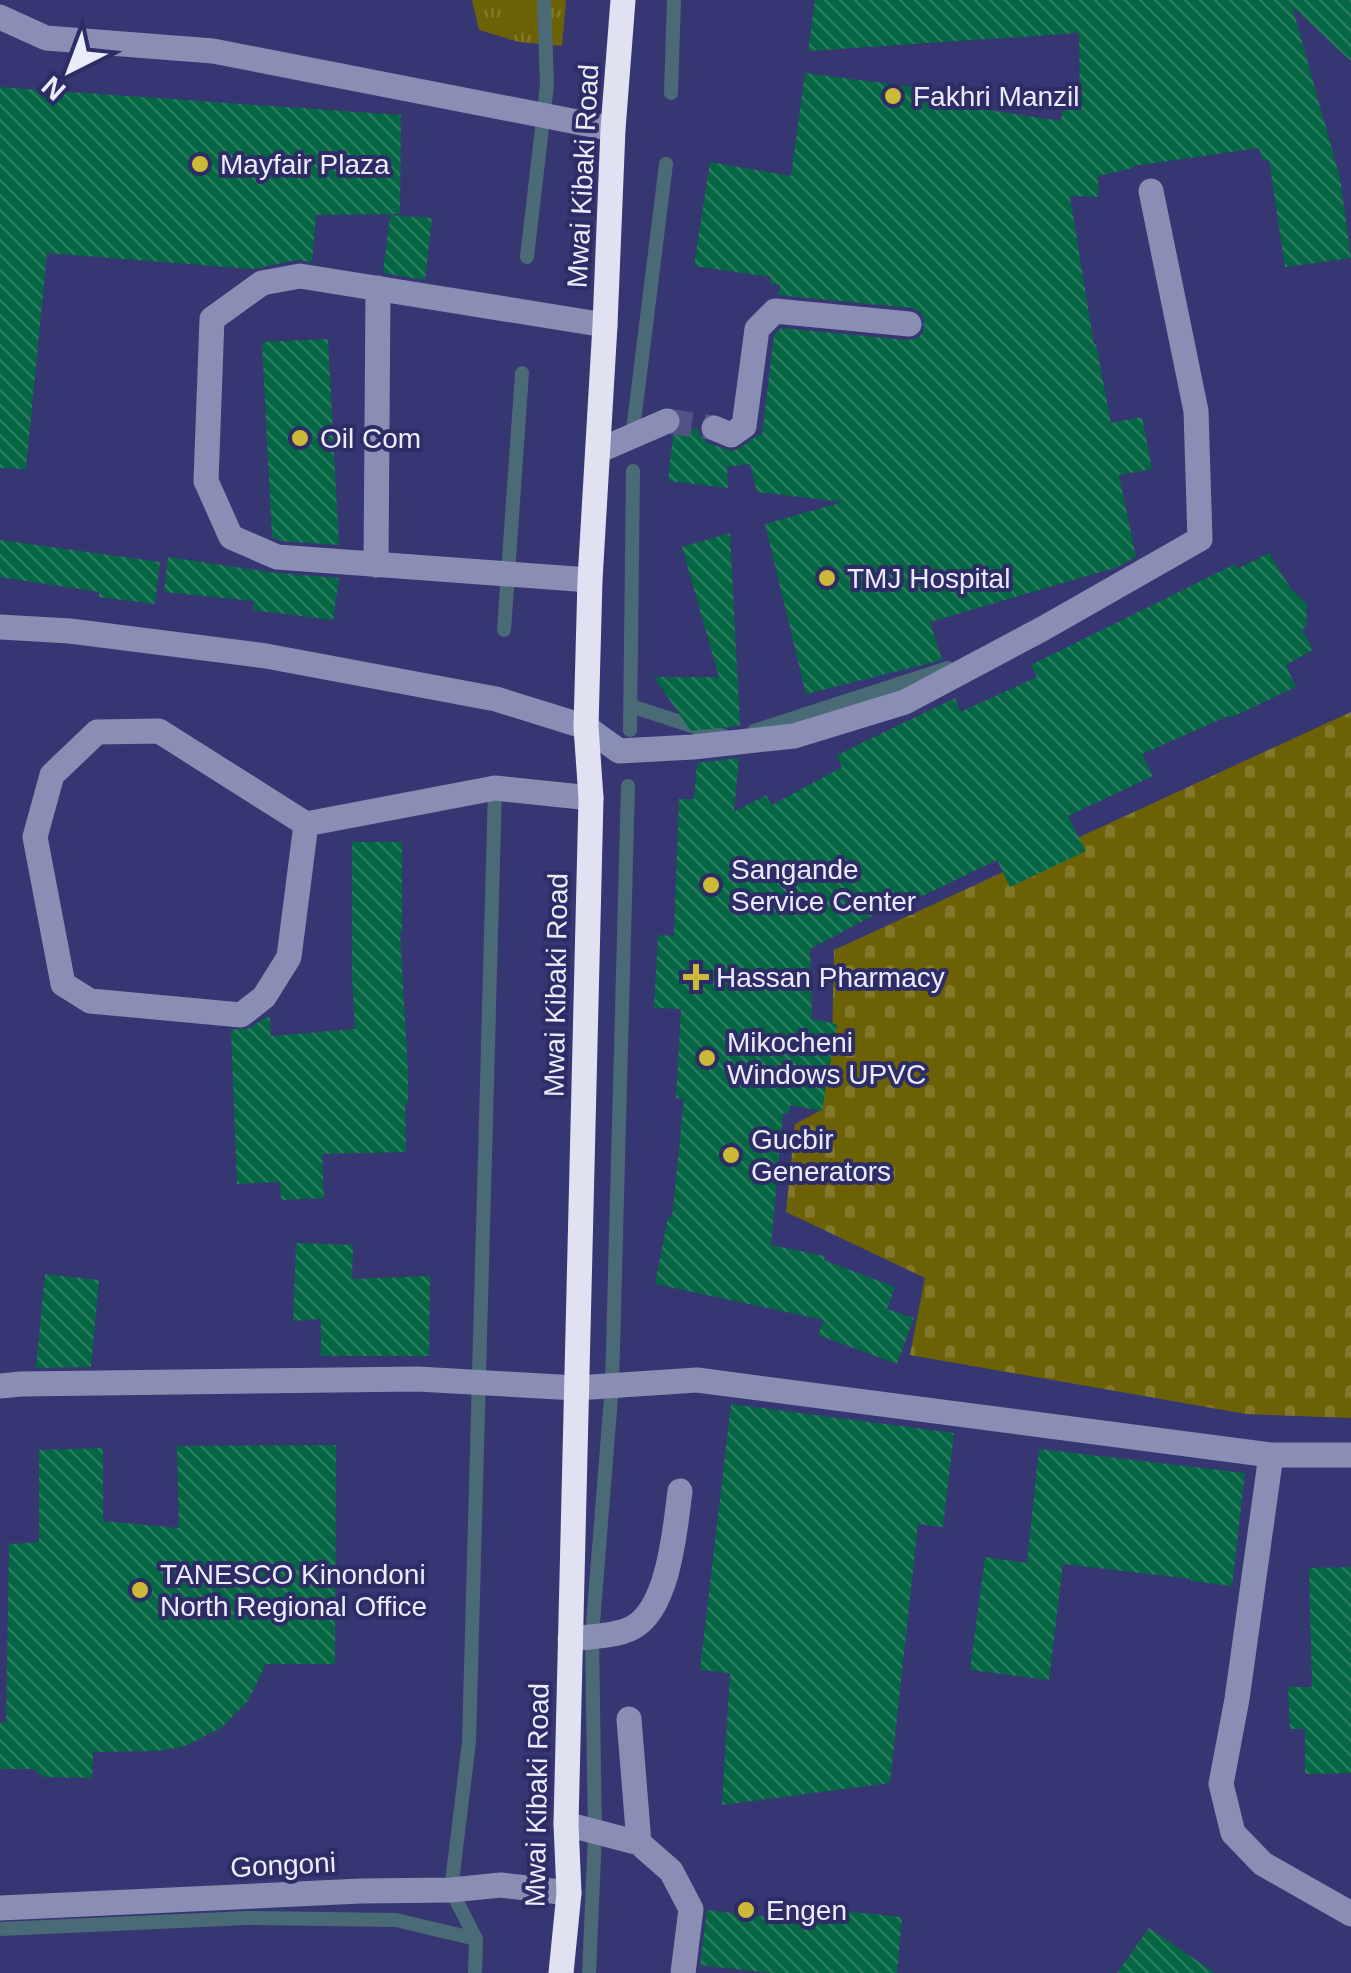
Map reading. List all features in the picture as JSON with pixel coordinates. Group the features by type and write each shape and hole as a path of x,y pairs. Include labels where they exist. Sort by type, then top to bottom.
{"main road":[{"name":"Mwai Kibaki Road","path":"560,1973 569,1893 566,1824 591,798 586,728 590,580 623,0"}],"street":[{"path":"0,17 46,38 213,51 613,129"},
{"path":"0,627 266,656 496,699 586,728 619,751 794,736 905,702 1200,539 1196,411 1151,190"},
{"path":"590,580 277,557 231,536 206,480 212,319 262,283 300,276 605,325"},
{"path":"376,564 378,288"},
{"path":"714,428 731,435 744,426 757,329 775,311 909,324"},
{"path":"598,451 668,421"},
{"path":"306,824 289,957 264,996 241,1014 90,1001 63,984 34,837 52,775 97,732 159,732 306,824 495,788 591,798"},
{"path":"0,1386 418,1379 576,1388 697,1380 1271,1454 1351,1456"},
{"path":"1271,1454 1222,1784 1233,1833 1263,1864 1351,1914"},
{"path":"570,1639 630,1630 650,1615 670,1563 680,1491"},
{"path":"630,1720 639,1843"},
{"path":"566,1824 639,1843 671,1870 690,1909 683,1973"},
{"name":"Gongoni","path":"0,1908 502,1886 569,1893"}],"green space":[{"path":"472,0 566,0 562,46 519,42 479,30"},
{"path":"1351,712 1351,1418 1246,1414 910,1355 925,1278 786,1212 795,1124 821,1110 832,1053 834,950"}],"building":[{"path":"815,0 1351,0 1351,61 1292,6 1340,178 1351,258 1285,267 1269,160 1263,161 1259,148 1133,166 1098,176 1098,197 1070,196 1111,423 1142,417 1152,469 1119,475 1136,557 1118,567 930,622 942,660 806,694 765,524 843,502 757,492 750,464 727,467 728,488 668,481 673,436 681,428 698,429 707,443 732,451 762,435 774,335 781,328 908,340 923,333 924,318 911,308 778,295 780,285 770,284 771,277 694,266 710,162 791,176 805,73 984,96 982,109 1061,121 1063,107 1080,109 1079,33 808,51"},
{"name":"Mayfair Plaza","path":"0,87 401,115 400,214 316,215 312,262 297,260 253,269 47,253 26,469 0,468"},
{"path":"390,215 432,218 425,280 383,273"},
{"name":"Oil Com","path":"328,339 339,545 281,541 272,537 262,342"},
{"path":"730,533 740,726 691,731 654,677 719,677 682,547"},
{"path":"0,540 160,562 155,604 0,577"},
{"path":"1269,553 1291,589 1307,604 1306,627 1302,629 1313,650 1286,665 1296,687 1142,754 1153,776 1068,816 1086,851 1010,887 997,860 908,903 906,898 810,949 812,1019 837,1024 822,1111 790,1105 789,1114 783,1113 771,1245 825,1256 824,1260 895,1287 887,1309 914,1318 897,1364 818,1335 824,1320 655,1284 668,1217 672,1218 684,1099 676,1098 681,1009 654,1008 658,935 674,936 679,799 694,799 697,763 739,758 734,812 766,795 772,805 842,767 837,755 955,698 960,712 1037,677 1031,665 1235,564 1237,569"},
{"path":"168,557 339,578 333,620 253,610 254,601 164,592"},
{"path":"352,842 402,842 400,932 408,1072 406,1152 322,1154 324,1198 281,1200 280,1182 237,1184 231,1030 250,1028 270,1017 271,1036 355,1029"},
{"path":"296,1243 353,1245 352,1279 430,1276 429,1356 321,1356 321,1319 293,1321"},
{"path":"45,1274 99,1280 91,1367 36,1368"},
{"path":"731,1404 954,1433 943,1527 918,1524 890,1783 722,1805 730,1673 700,1670"},
{"name":"TANESCO Kinondoni North Regional Office","path":"336,1445 335,1664 266,1664 248,1701 221,1728 183,1747 93,1752 92,1778 43,1777 34,1769 0,1769 0,1722 6,1722 9,1544 39,1542 39,1450 103,1448 103,1521 179,1528 177,1446"},
{"path":"1039,1449 1245,1473 1232,1586 1063,1564 1049,1680 970,1670 985,1557 1027,1563"},
{"path":"1351,1567 1351,1773 1305,1774 1305,1729 1290,1729 1288,1687 1312,1687 1309,1568"},
{"path":"707,1910 831,1924 833,1910 902,1917 897,1973 771,1973 700,1965"},
{"path":"1149,1928 1215,1973 1117,1973"}],"waterway":[{"path":"527,257 547,85 544,0"},
{"path":"671,93 674,0"},
{"path":"633,430 666,164"},
{"path":"504,630 522,373"},
{"path":"630,730 633,471"},
{"path":"754,731 948,668"},
{"path":"631,706 729,738"},
{"path":"589,1973 595,1834 592,1636 612,1385 628,786"},
{"path":"475,1973 476,1939 451,1890 469,1742 495,788"},
{"path":"0,1929 247,1918 396,1920 476,1939"}],"tunnel":[{"path":"667,421 714,428"}],"place":[{"name":"Fakhri Manzil","path":"893,96"},
{"name":"Mayfair Plaza","path":"200,164"},
{"name":"Oil Com","path":"300,438"},
{"name":"TMJ Hospital","path":"827,578"},
{"name":"Sangande Service Center","path":"711,885"},
{"name":"Hassan Pharmacy","path":"696,977"},
{"name":"Mikocheni Windows UPVC","path":"707,1058"},
{"name":"Gucbir Generators","path":"731,1155"},
{"name":"TANESCO Kinondoni North Regional Office","path":"140,1590"},
{"name":"Engen","path":"746,1910"}]}
